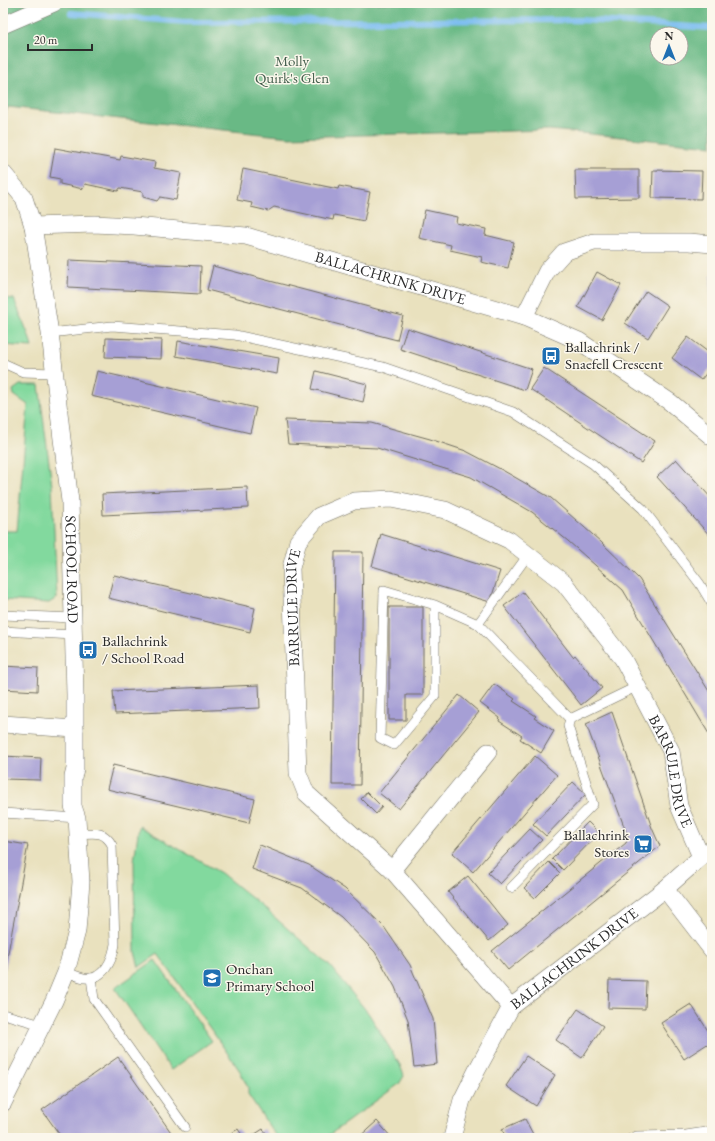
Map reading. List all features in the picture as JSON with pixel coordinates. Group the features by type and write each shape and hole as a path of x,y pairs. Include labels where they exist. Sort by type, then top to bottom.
{"street":[{"path":"3,26 54,3"},
{"name":"SCHOOL ROAD","path":"3,173 24,198 33,226 50,333 70,501 75,729 73,806 78,826 81,882 77,931 66,972 3,1103"},
{"name":"BALLACHRINK DRIVE","path":"33,226 94,224 246,236 524,317 579,341 670,402 712,437"},
{"path":"524,317 547,271 564,252 594,242 689,242 712,244"},
{"name":"BARRULE DRIVE","path":"511,1007 392,870 306,793 298,773 291,568 298,541 319,516 354,501 391,500 444,510 509,540 564,583 623,658 638,686 671,752 679,806 706,853"},
{"path":"3,724 75,729"},
{"path":"392,870 488,752"},
{"name":"BALLACHRINK DRIVE","path":"452,1138 462,1100 511,1007 665,889 706,853"},
{"path":"665,889 712,950"}],"lane":[{"path":"50,333 112,326 235,335 383,366 513,412 593,464 644,509 700,584 712,604"},
{"path":"3,363 23,372 54,373"},
{"path":"478,624 528,555"},
{"path":"435,605 435,696 394,745 380,738 384,590 435,605 478,624 570,719"},
{"path":"3,615 73,618"},
{"path":"3,631 73,635"},
{"path":"511,888 593,804 568,726 570,719 638,686"},
{"path":"3,813 78,826 102,834 108,838 112,845 115,944 113,957 106,969 91,978 81,977 66,972"},
{"path":"91,978 94,1000 185,1127"},
{"path":"3,1014 42,1024"},
{"path":"632,1138 637,1136 686,1135 712,1131"}],"green space":[{"name":"Molly Quirk's Glen","path":"3,3 712,3 712,146 550,130 289,137 8,107 3,119"},
{"path":"3,298 14,299 32,347 3,345"},
{"path":"20,385 39,385 52,486 57,598 49,603 3,600 3,531 17,531 28,405 14,395 13,390"},
{"path":"139,826 221,873 264,908 329,965 369,1014 400,1065 404,1076 399,1084 325,1138 277,1138 248,1094 248,1088 240,1071 158,954 139,967 135,952 134,861"},
{"path":"155,960 212,1041 171,1070 115,988"}],"building":[{"path":"55,148 120,160 121,156 155,162 154,168 181,173 176,200 160,197 157,201 143,197 143,192 120,188 118,191 85,184 83,189 60,184 60,179 50,177"},
{"path":"243,169 338,189 339,186 370,192 364,221 334,215 333,220 274,207 268,211 251,207 252,203 237,200"},
{"path":"575,170 639,170 639,198 576,199"},
{"path":"653,170 702,171 701,199 652,198"},
{"path":"425,210 457,217 456,223 486,229 485,235 514,242 508,268 481,262 482,257 450,250 451,245 419,238"},
{"path":"69,260 201,266 200,294 68,287"},
{"path":"213,266 403,316 397,340 207,290"},
{"path":"597,272 621,285 602,320 578,307"},
{"path":"711,275 712,295 710,295"},
{"path":"646,291 668,306 648,338 625,323"},
{"path":"407,328 532,369 525,390 400,349"},
{"path":"688,337 712,355 712,366 701,380 672,358"},
{"path":"106,338 162,340 161,359 105,357"},
{"path":"178,341 279,358 277,374 176,356"},
{"path":"544,368 655,441 641,463 530,389"},
{"path":"97,371 256,408 250,433 91,396"},
{"path":"316,371 367,384 363,402 312,389"},
{"path":"285,420 372,423 430,439 466,451 551,498 601,542 639,579 712,696 712,739 623,590 568,541 532,512 471,477 377,448 288,444"},
{"path":"676,459 712,499 712,538 657,477"},
{"path":"247,487 248,508 103,515 102,494"},
{"path":"381,534 500,571 490,602 372,566"},
{"path":"335,552 363,552 360,785 332,785"},
{"path":"114,575 255,608 250,632 108,598"},
{"path":"523,592 573,657 575,655 602,688 581,705 504,606"},
{"path":"389,607 423,607 423,695 406,695 406,720 389,720"},
{"path":"3,666 38,668 37,691 3,689"},
{"path":"494,684 515,699 513,701 536,716 534,718 554,731 541,753 520,739 522,736 499,721 500,718 480,703"},
{"path":"259,685 260,708 115,714 113,691"},
{"path":"459,695 479,712 399,809 379,793"},
{"path":"612,712 652,828 660,846 508,970 492,951 626,843 628,837 586,724"},
{"path":"3,756 41,758 40,780 3,779"},
{"path":"535,756 557,775 473,872 452,853"},
{"path":"113,765 255,799 249,823 107,789"},
{"path":"573,782 586,794 546,836 533,824"},
{"path":"367,792 382,807 376,814 361,799"},
{"path":"588,822 599,833 563,870 552,859"},
{"path":"530,829 542,840 500,884 488,873"},
{"path":"3,841 28,845 5,969 3,968"},
{"path":"260,845 309,865 345,889 384,927 410,965 433,1019 437,1064 414,1067 408,1020 395,987 375,952 341,917 302,888 252,869"},
{"path":"549,862 560,873 535,898 524,888"},
{"path":"468,876 508,925 489,941 448,892"},
{"path":"609,980 646,981 645,1009 608,1008"},
{"path":"691,1004 712,1037 712,1041 684,1059 661,1023"},
{"path":"578,1009 603,1026 582,1058 556,1040"},
{"path":"526,1056 555,1075 536,1106 506,1086"},
{"path":"118,1057 175,1138 62,1138 42,1110"},
{"path":"525,1119 535,1138 506,1138 502,1129"},
{"path":"377,1121 392,1138 358,1138"},
{"path":"238,1129 244,1138 224,1138"},
{"path":"263,1129 270,1138 249,1138"}],"waterway":[{"path":"71,13 185,22 580,20 712,28"}],"place":[{"name":"Ballachrink / Snaefell Crescent","path":"551,356"},
{"name":"Ballachrink / School Road","path":"88,650"},
{"name":"Ballachrink Stores","path":"643,844"},
{"name":"Onchan Primary School","path":"212,978"}]}
